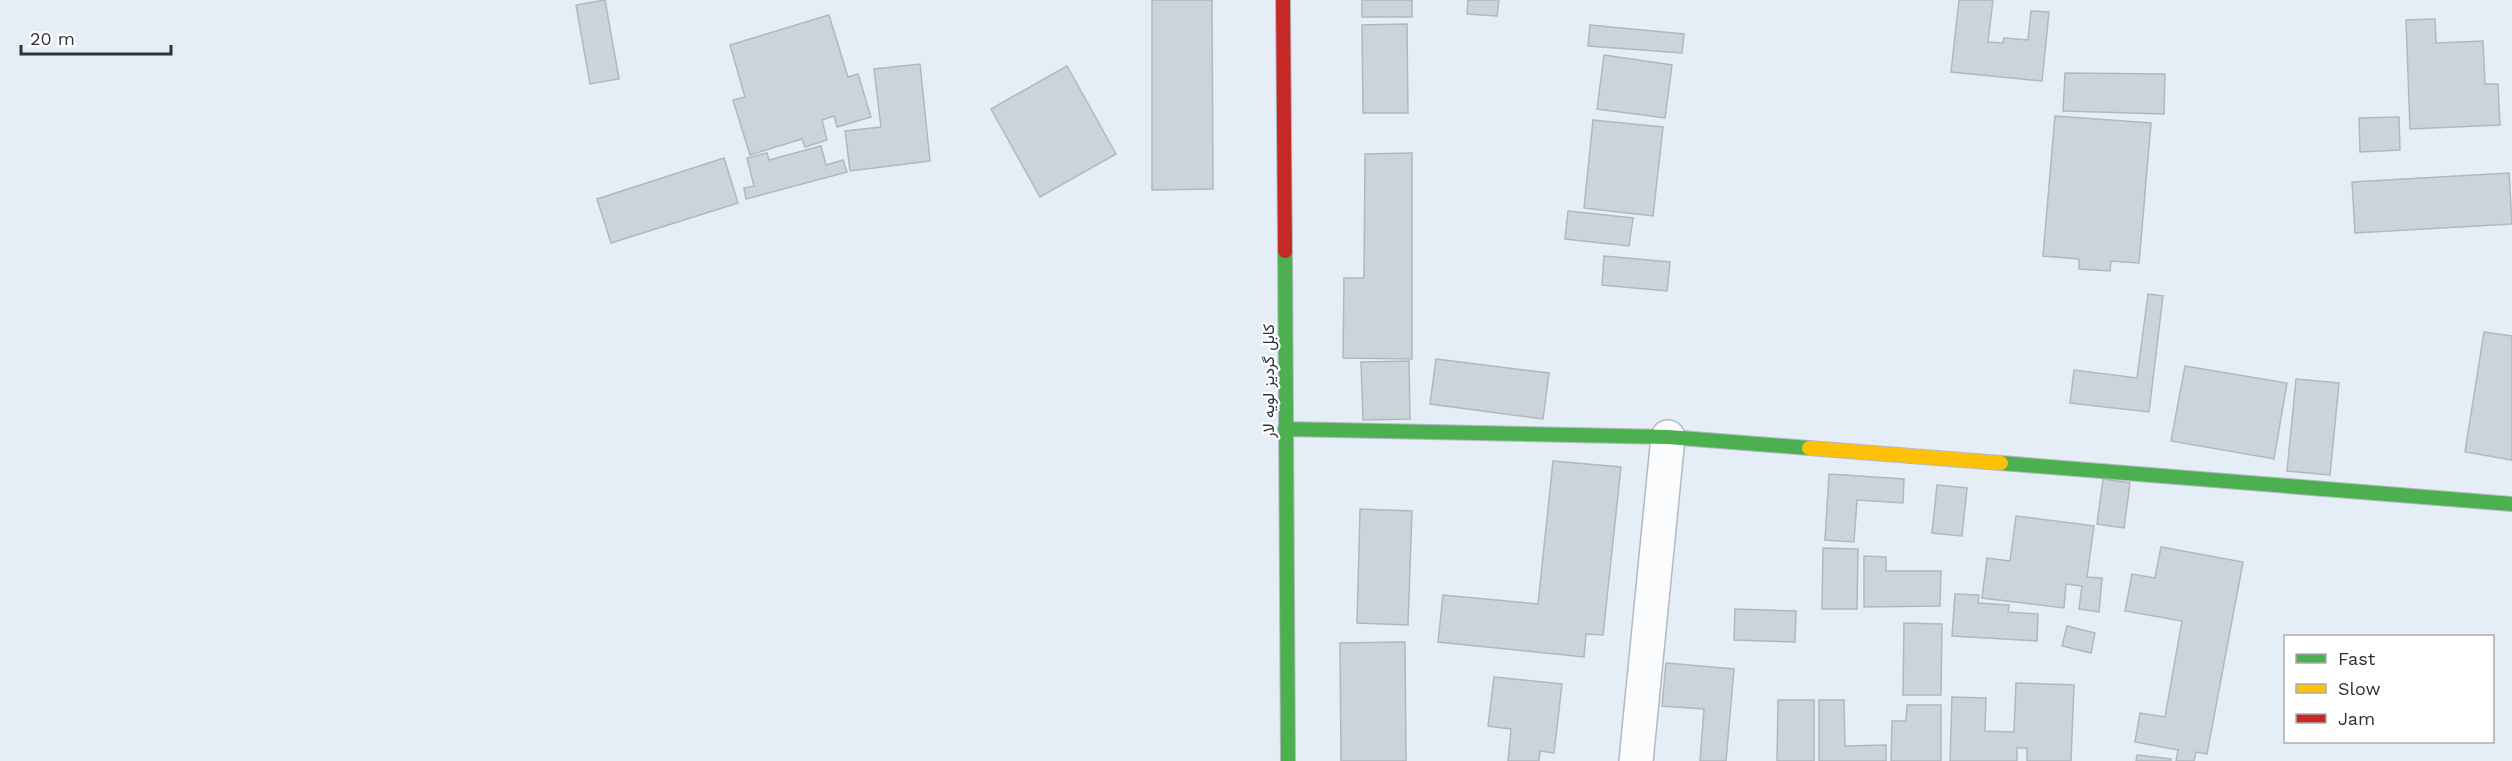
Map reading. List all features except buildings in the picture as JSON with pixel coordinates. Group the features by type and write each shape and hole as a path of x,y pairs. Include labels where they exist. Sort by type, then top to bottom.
{"main road":[{"name":"کابل گردیز لویه لار","path":"1283,0 1288,761"},
{"path":"1285,429 1668,437 2512,504"}],"street":[{"path":"1636,761 1668,437"}],"traffic: fast":[{"path":"1285,251 1288,761"},
{"path":"1285,429 1668,437 1809,448"},
{"path":"2001,463 2512,504"}],"traffic: slow":[{"path":"1809,448 2001,463"}],"traffic: jam":[{"path":"1283,0 1285,251"}]}
